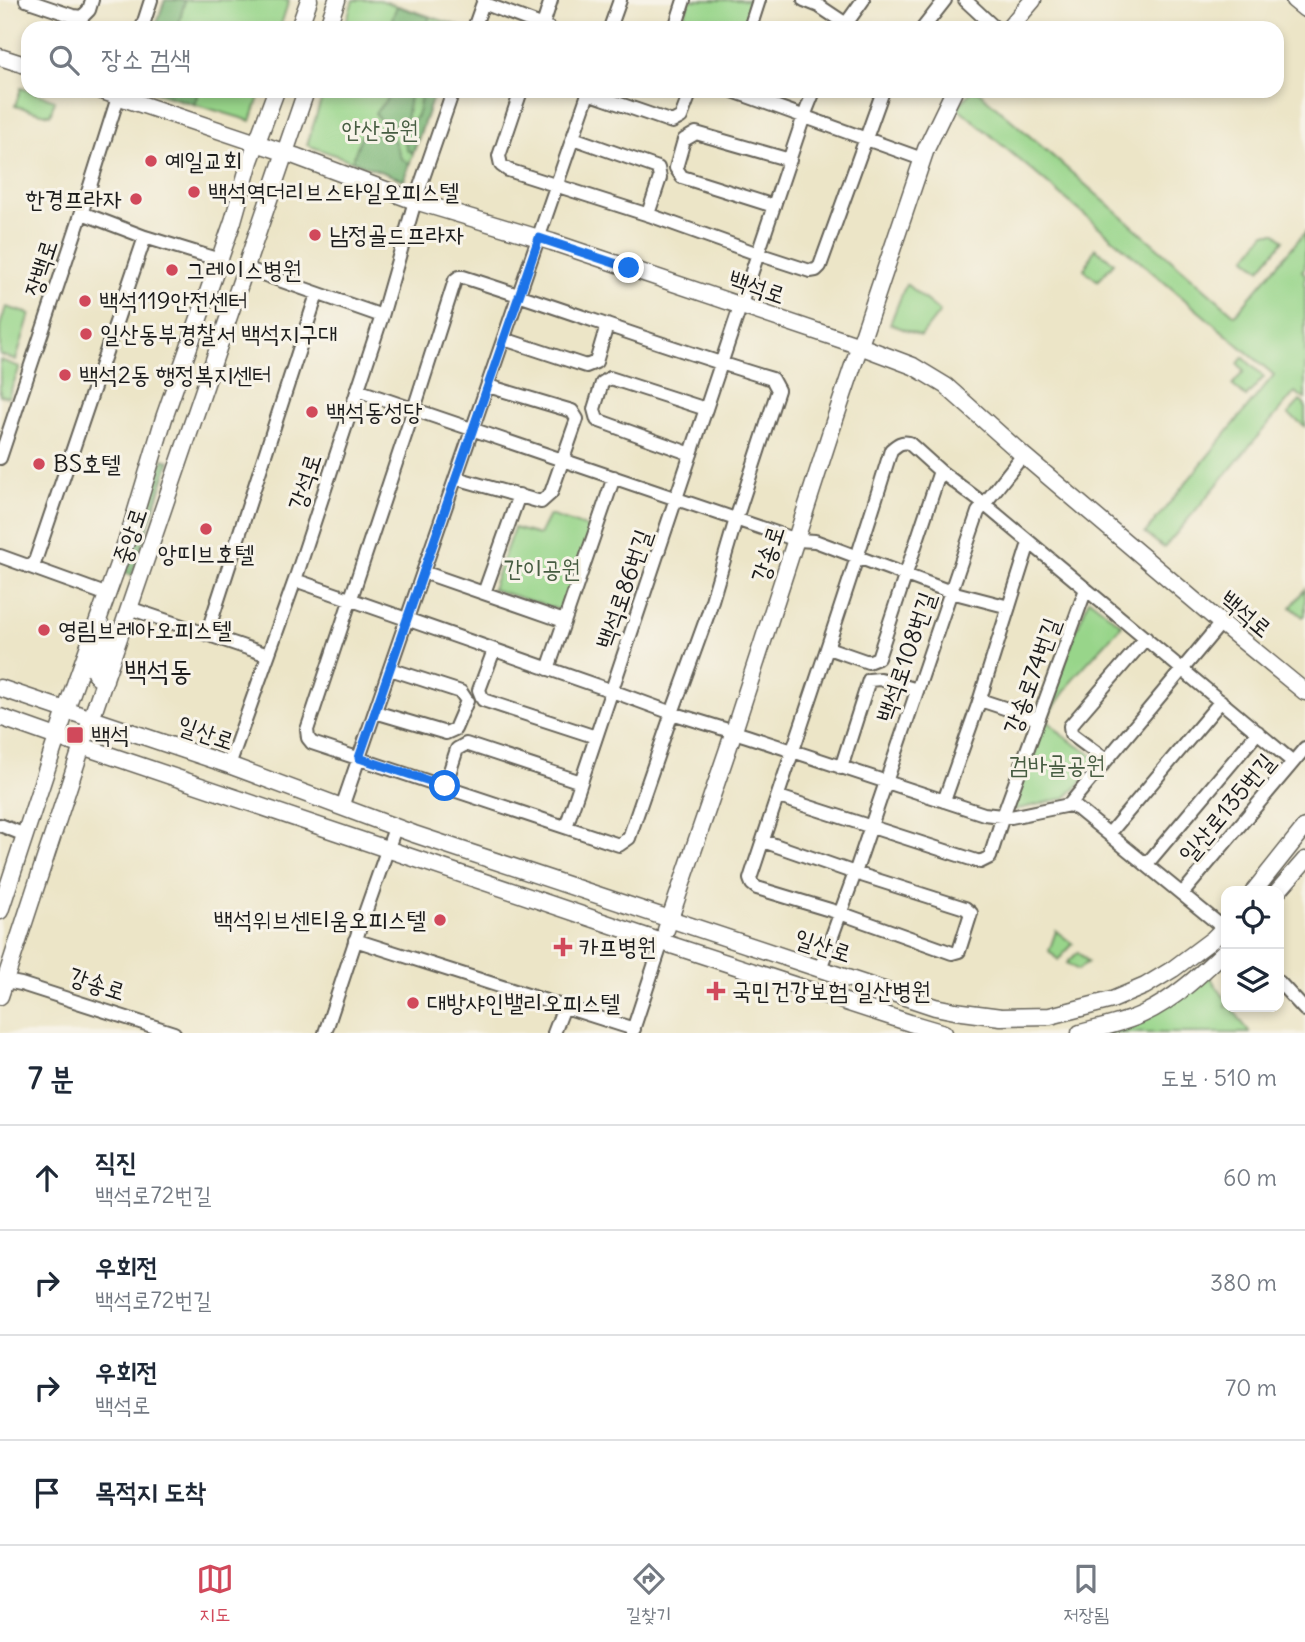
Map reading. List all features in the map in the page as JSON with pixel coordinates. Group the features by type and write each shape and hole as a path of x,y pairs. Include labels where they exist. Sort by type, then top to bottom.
{"main road":[{"path":"302,21 309,0"},
{"path":"330,21 337,0"},
{"path":"1015,21 1033,0"},
{"path":"1294,0 1305,9"},
{"path":"0,57 21,64"},
{"name":"백석로","path":"130,98 415,201 539,238 913,366 946,386 1023,455 1305,692"},
{"name":"중앙로","path":"0,911 273,98"},
{"name":"중앙로","path":"2,986 303,98"},
{"name":"강송로","path":"662,942 922,159 951,98"},
{"path":"98,621 106,634 94,669 97,678 105,680"},
{"name":"일산로","path":"0,688 229,765 395,828 935,1007 955,1011 1001,1017 1050,1016 1112,1000 1145,986 1173,969 1221,932"},
{"name":"일산로","path":"0,717 662,942 944,1033"},
{"path":"1258,886 1305,827"},
{"path":"1282,886 1305,860"},
{"path":"1080,1033 1142,1014 1170,998 1221,955"}],"street":[{"path":"30,1 82,17 89,10 92,0"},
{"path":"144,21 151,0"},
{"path":"546,21 551,0"},
{"path":"612,21 620,0"},
{"path":"676,21 684,0"},
{"path":"752,21 760,0"},
{"path":"804,0 819,6 838,21"},
{"path":"848,21 863,0"},
{"path":"928,21 945,0"},
{"path":"965,0 988,21"},
{"path":"476,21 483,2 529,21"},
{"name":"장백로","path":"0,458 118,98"},
{"name":"강석로","path":"229,765 295,580 382,316 415,201 451,98"},
{"path":"519,98 499,156 501,165 508,170 650,215 810,271 820,266 880,98"},
{"path":"342,807 586,98"},
{"path":"605,98 672,122 681,117 688,98"},
{"path":"753,98 922,159"},
{"name":"백석로86번길","path":"566,827 811,98"},
{"path":"774,206 682,177 676,168 684,140 696,133 790,160"},
{"path":"573,138 658,168 660,178 650,215"},
{"path":"82,213 145,237 220,260"},
{"path":"33,567 145,237"},
{"path":"245,268 382,316"},
{"path":"463,277 519,295 772,379 778,390 708,614 629,838 618,845 312,743 308,738 307,730 455,280 463,277"},
{"path":"207,634 317,294"},
{"path":"504,339 586,366 596,362 608,326"},
{"path":"691,454 597,420 594,410 601,383 610,378 706,409"},
{"path":"456,478 541,502 551,493 577,419 572,411 488,386"},
{"path":"357,390 797,540 815,541 951,592 1009,607"},
{"path":"763,841 965,908 971,913 959,951 952,953 840,913 757,888 750,879 859,556 891,450 904,442 909,443 940,471 984,504 1293,762"},
{"name":"백석로108번길","path":"820,969 978,512 1023,455"},
{"path":"827,651 868,662 877,658 940,471"},
{"path":"548,669 614,477"},
{"path":"484,593 519,495"},
{"name":"강송로74번길","path":"944,801 1030,543"},
{"path":"0,556 108,595"},
{"path":"423,572 564,621"},
{"path":"295,580 671,713 984,814 1003,816 1069,805 1221,623"},
{"name":"강송로74번길","path":"870,825 980,862 990,858 1086,589"},
{"path":"129,608 268,655"},
{"path":"1106,760 1071,734 1070,726 1146,638"},
{"path":"494,650 479,690 483,700 596,737"},
{"path":"375,712 446,733 455,729 467,701 461,692 390,669"},
{"path":"841,768 869,680 880,679 917,690"},
{"path":"1109,834 1221,701"},
{"path":"979,702 1038,719"},
{"name":"일산로135번길","path":"1146,865 1258,732"},
{"path":"441,785 457,749 466,744 581,782"},
{"name":"일산로135번길","path":"1182,894 1305,748"},
{"path":"779,797 870,825"},
{"name":"일산로135번길","path":"1069,805 1221,924"},
{"path":"0,825 25,835"},
{"path":"325,1033 395,828"},
{"path":"355,940 633,1031"},
{"name":"강송로","path":"633,1031 662,942"},
{"name":"강송로","path":"2,986 21,984 174,1033"},
{"path":"1284,987 1305,1010"},
{"path":"554,1033 564,1007"}],"green space":[{"path":"165,0 289,0 282,21 158,21"},
{"path":"165,0 185,0 180,21 158,21"},
{"path":"353,0 380,0 444,21 346,21"},
{"path":"689,0 755,0 748,21 682,21"},
{"path":"397,6 430,17 428,21 392,19"},
{"path":"21,88 21,98 55,100 50,115 15,106"},
{"path":"174,98 259,98 251,121"},
{"path":"174,98 196,98 194,104"},
{"name":"안산공원","path":"322,98 433,98 404,180 307,145"},
{"path":"410,98 406,120 388,125 381,121 375,113 387,99"},
{"path":"420,98 433,98 413,153 407,150 402,132 412,123"},
{"path":"965,98 986,98 1235,315 1305,232 1305,267 1302,271 1305,274 1305,399 1295,392 1164,548 1145,533 1274,375 957,107"},
{"path":"364,129 393,138 401,158 409,164 404,180 352,161"},
{"path":"1265,233 1276,233 1284,240 1260,269 1246,258"},
{"path":"1095,248 1114,263 1098,281 1084,270"},
{"path":"906,284 940,312 921,336 890,324"},
{"path":"6,307 30,314 16,360 0,355 0,326"},
{"path":"1243,357 1264,377 1246,397 1232,385 1244,371 1238,364"},
{"path":"0,360 20,367 8,397 0,395"},
{"path":"1300,401 1305,405 1305,426 1288,414"},
{"path":"163,459 170,461 132,576 125,573"},
{"name":"간이공원","path":"549,515 592,529 563,611 492,589 514,528 539,535"},
{"path":"1305,589 1305,615 1303,617 1291,607"},
{"name":"검바골공원","path":"1089,599 1122,625 1076,675 1046,719 1063,736 1099,760 1086,778 1065,798 1010,811 1076,631"},
{"path":"1056,931 1073,944 1058,960 1049,951"},
{"path":"1078,952 1088,962 1078,970 1067,963"},
{"path":"1208,974 1221,993 1221,1012 1235,1012 1250,1033 1085,1033 1149,1014"}],"place":[{"name":"예일교회","path":"151,161"},
{"name":"백석역더리브스타일오피스텔","path":"194,192"},
{"name":"한경프라자","path":"136,199"},
{"name":"남정골드프라자","path":"315,235"},
{"name":"그레이스병원","path":"172,270"},
{"name":"백석119안전센터","path":"85,301"},
{"name":"일산동부경찰서 백석지구대","path":"86,334"},
{"name":"백석2동 행정복지센터","path":"65,375"},
{"name":"백석동성당","path":"312,412"},
{"name":"BS호텔","path":"39,464"},
{"name":"앙띠브호텔","path":"206,529"},
{"name":"영림브레아오피스텔","path":"44,630"},
{"name":"백석","path":"75,735"},
{"name":"백석위브센티움오피스텔","path":"440,920"},
{"name":"카프병원","path":"563,947"},
{"name":"국민건강보험 일산병원","path":"716,991"},
{"name":"대방샤인밸리오피스텔","path":"413,1003"}],"district":[{"name":"백석동","path":"158,670"}],"route":[{"path":"445,786 359,758 539,238 629,268"}]}
